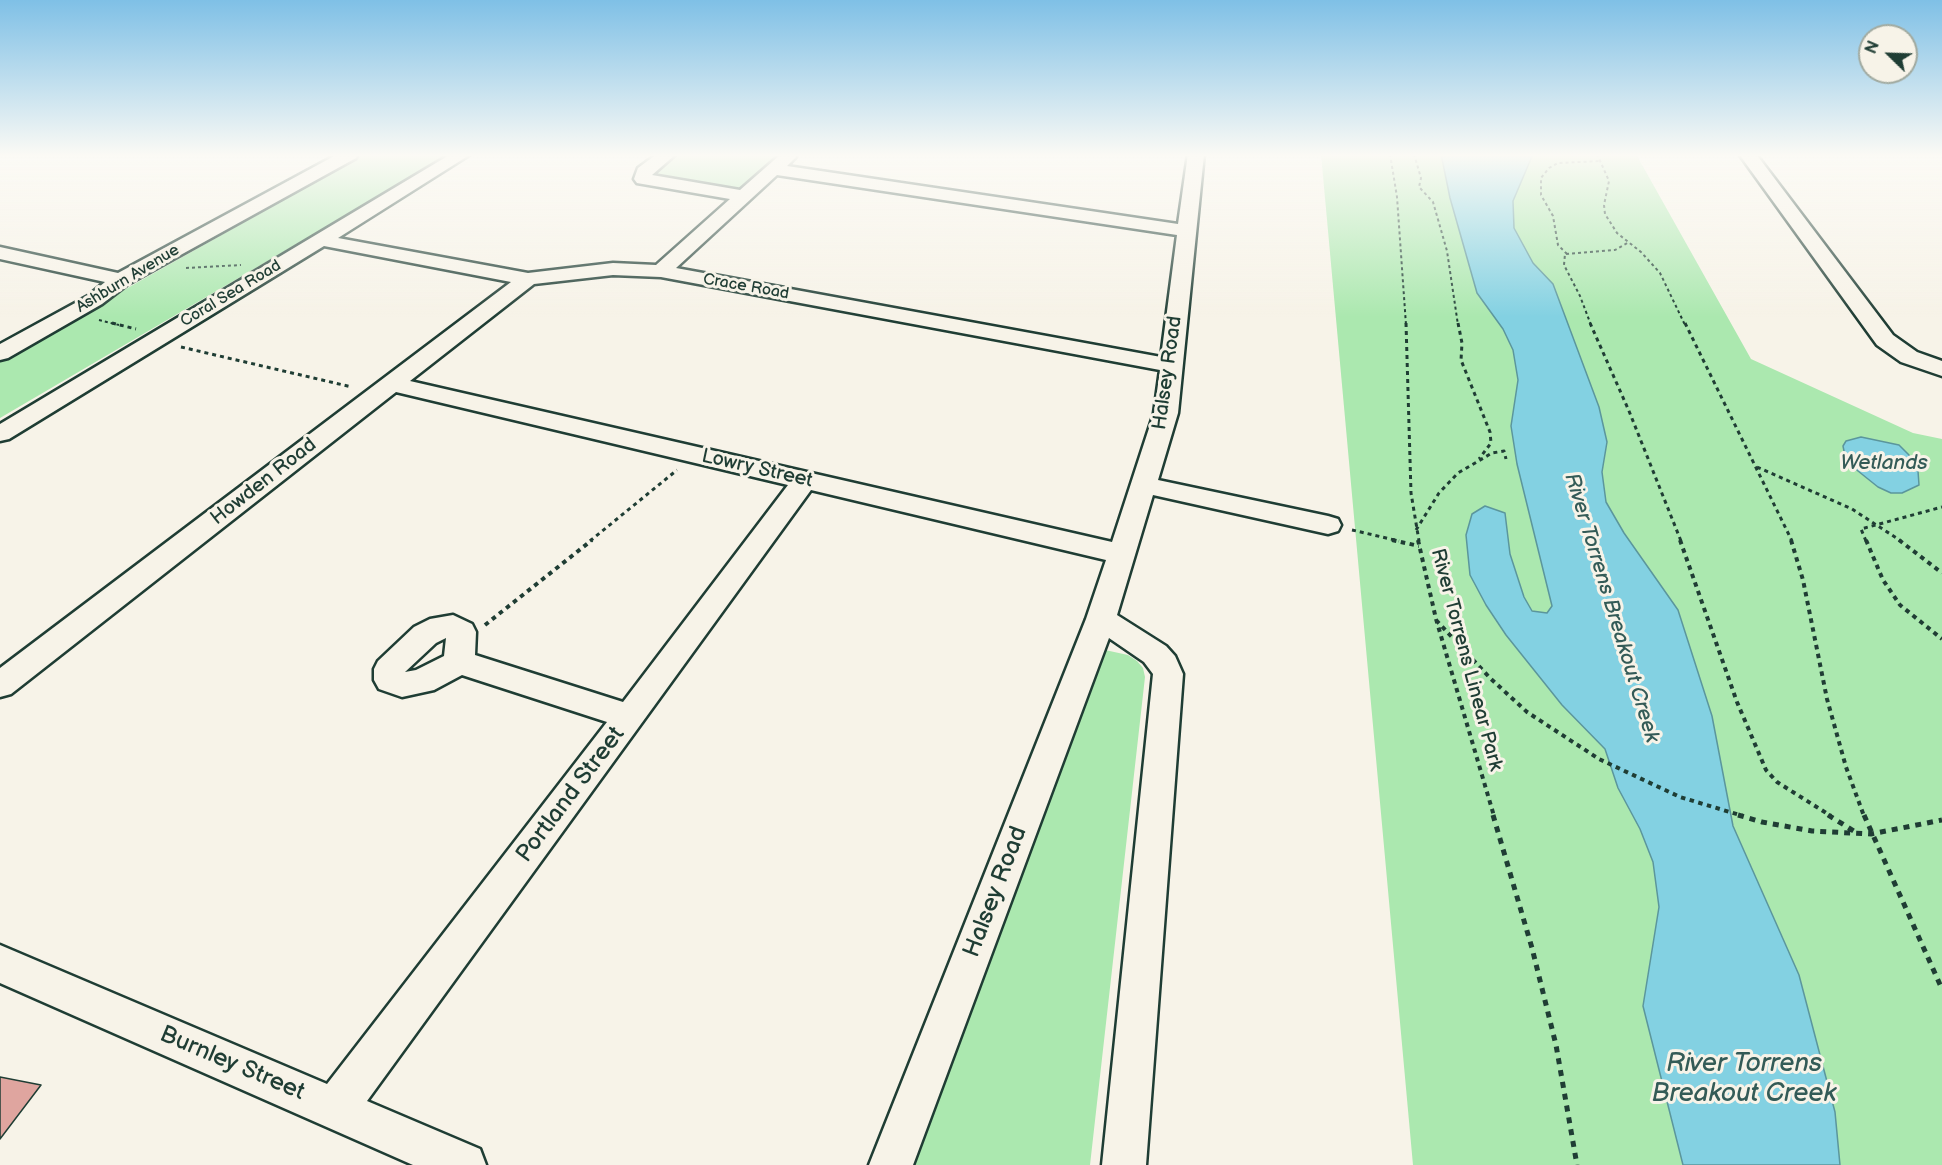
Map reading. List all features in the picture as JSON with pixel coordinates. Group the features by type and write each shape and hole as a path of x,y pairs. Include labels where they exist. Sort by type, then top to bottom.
{"street":[{"name":"Ashburn Avenue","path":"0,352 95,300 121,280 252,208"},
{"name":"Coral Sea Road","path":"0,434 373,208"},
{"path":"661,271 729,208"},
{"path":"1036,208 1187,231"},
{"name":"Halsey Road","path":"891,1165 1101,619 1144,485 1166,413 1190,208"},
{"path":"1787,208 1885,340 1909,357 1942,369"},
{"name":"Crace Road","path":"320,240 528,279 613,269 661,271 1172,366"},
{"path":"0,253 121,280"},
{"name":"Howden Road","path":"0,685 528,279"},
{"name":"Lowry Street","path":"386,389 695,454 1121,554"},
{"name":"Portland Street","path":"335,1109 805,480"},
{"path":"1144,485 1328,525"},
{"path":"1101,619 1155,654 1164,664 1168,674 1124,1165"},
{"path":"460,647 630,717"},
{"name":"Burnley Street","path":"0,964 464,1165"}],"path":[{"name":"River Torrens Linear Park","path":"1397,208 1408,346 1411,493 1419,546 1436,619 1532,948 1556,1045 1577,1165"},
{"path":"1435,208 1447,251 1462,343 1461,360 1490,432 1491,443 1479,459"},
{"path":"1548,208 1553,216 1558,244 1567,254"},
{"path":"1604,208 1605,214 1617,232 1648,259 1660,273 1791,539 1803,580 1827,699 1846,767 1871,834 1942,989"},
{"path":"1567,254 1615,250 1629,243"},
{"path":"1567,254 1564,265 1580,296 1597,342 1629,411 1683,547 1737,702 1766,770 1777,782 1857,833"},
{"path":"140,270 283,263"},
{"path":"72,312 158,338 386,389"},
{"path":"1416,530 1439,493 1458,473 1479,459 1504,451 1506,459"},
{"path":"460,647 695,454"},
{"path":"1757,467 1852,508 1913,549 1942,573"},
{"path":"1942,507 1862,529 1883,580 1900,604 1942,639"},
{"path":"1328,525 1419,546"},
{"path":"1436,619 1507,695 1546,726 1599,759 1680,797 1762,822 1812,831 1871,834 1942,820"}],"green space":[{"path":"269,208 357,208 0,418 0,360"},
{"path":"1326,208 1666,208 1751,359 1913,433 1942,439 1942,1165 1413,1165"},
{"path":"1105,650 1128,655 1137,661 1143,668 1145,677 1090,1165 907,1165"}],"water":[{"name":"River Torrens Breakout Creek","path":"1453,208 1513,208 1514,228 1533,263 1553,284 1599,407 1607,442 1602,472 1606,502 1624,533 1678,610 1712,716 1733,826 1799,975 1835,1112 1840,1165 1683,1165 1643,1006 1659,907 1653,862 1640,829 1618,788 1605,749 1562,705 1506,635 1470,575 1466,535 1472,514 1485,506 1505,513 1510,554 1524,597 1532,611 1547,613 1552,606 1517,464 1511,426 1518,380 1513,350 1503,329 1477,293"},
{"name":"Wetlands","path":"1861,437 1899,445 1909,455 1918,471 1919,485 1902,493 1891,493 1878,487 1858,471 1846,461 1843,446 1846,441"}],"building":[{"path":"0,1077 41,1085 0,1139"}]}
